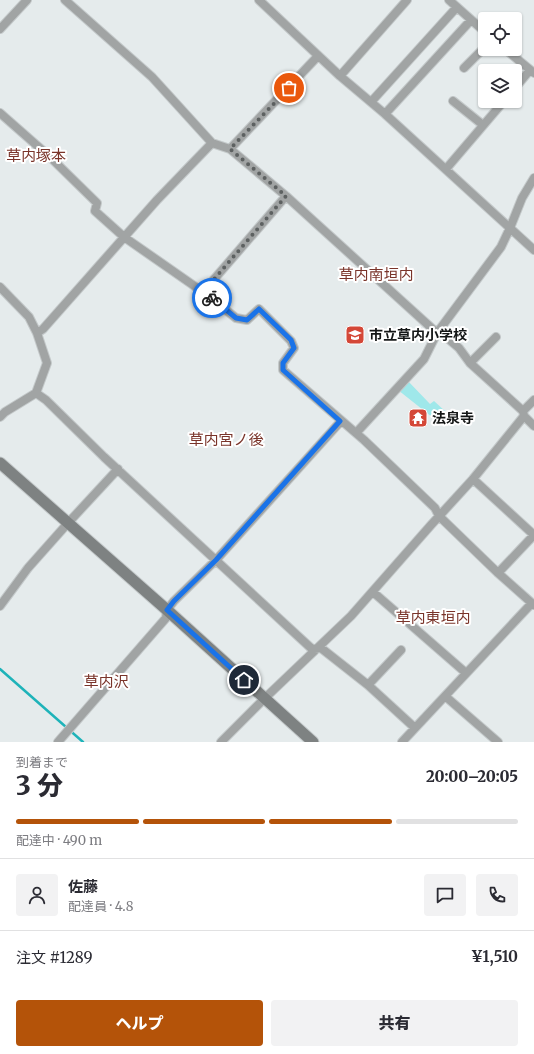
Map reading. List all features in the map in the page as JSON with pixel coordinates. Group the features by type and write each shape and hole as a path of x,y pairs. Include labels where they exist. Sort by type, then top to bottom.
{"street":[{"path":"0,29 27,0"},
{"path":"65,0 152,77 212,143 230,149 286,196 438,332 459,348 470,363 524,414 534,426"},
{"path":"259,0 318,56 385,114 534,250"},
{"path":"340,76 407,0"},
{"path":"449,0 478,26"},
{"path":"371,102 457,8"},
{"path":"385,114 471,20"},
{"path":"464,68 478,54"},
{"path":"230,149 318,56"},
{"path":"513,56 532,72 522,81"},
{"path":"453,101 483,125"},
{"path":"446,169 498,108"},
{"path":"0,113 44,152 94,200 97,203 95,211 124,237 203,292 236,318 247,320 259,309 291,340 294,348 283,363 283,370 340,421 356,433 435,508 439,516 498,573 533,604 402,742"},
{"path":"37,333 43,329 124,237 212,143"},
{"path":"356,433 424,359 438,332 501,247 522,198 534,178"},
{"path":"203,292 286,196"},
{"path":"0,287 29,317 37,333 47,363 36,393 5,412 0,417"},
{"path":"470,363 496,337"},
{"path":"36,393 46,400 312,649 321,648 368,685 414,728"},
{"path":"222,742 264,698 351,616 373,592 473,479 534,400"},
{"path":"58,742 166,618 167,610 174,601 216,560 340,421"},
{"path":"0,463 167,610 313,742"},
{"path":"0,606 28,568 118,469"},
{"path":"473,479 534,535 498,573"},
{"path":"373,592 466,674"},
{"path":"368,685 401,650"},
{"path":"445,696 498,742"}],"shaded area":[{"path":"407,380 430,404 434,401 446,412 437,421 398,390"}],"waterway":[{"path":"0,669 83,742"}],"way so far":[{"path":"212,298 203,292 286,196 230,149 289,88"}],"place":[{"name":"市立草内小学校","path":"355,335"},
{"name":"法泉寺","path":"418,418"}],"district":[{"name":"草内塚本","path":"36,155"},
{"name":"草内南垣内","path":"376,274"},
{"name":"草内宮ノ後","path":"226,439"},
{"name":"草内東垣内","path":"433,617"},
{"name":"草内沢","path":"106,681"}],"route":[{"path":"212,298 236,318 247,320 259,309 291,340 294,348 283,363 283,370 340,421 222,554 174,601 167,610 244,680"}]}
